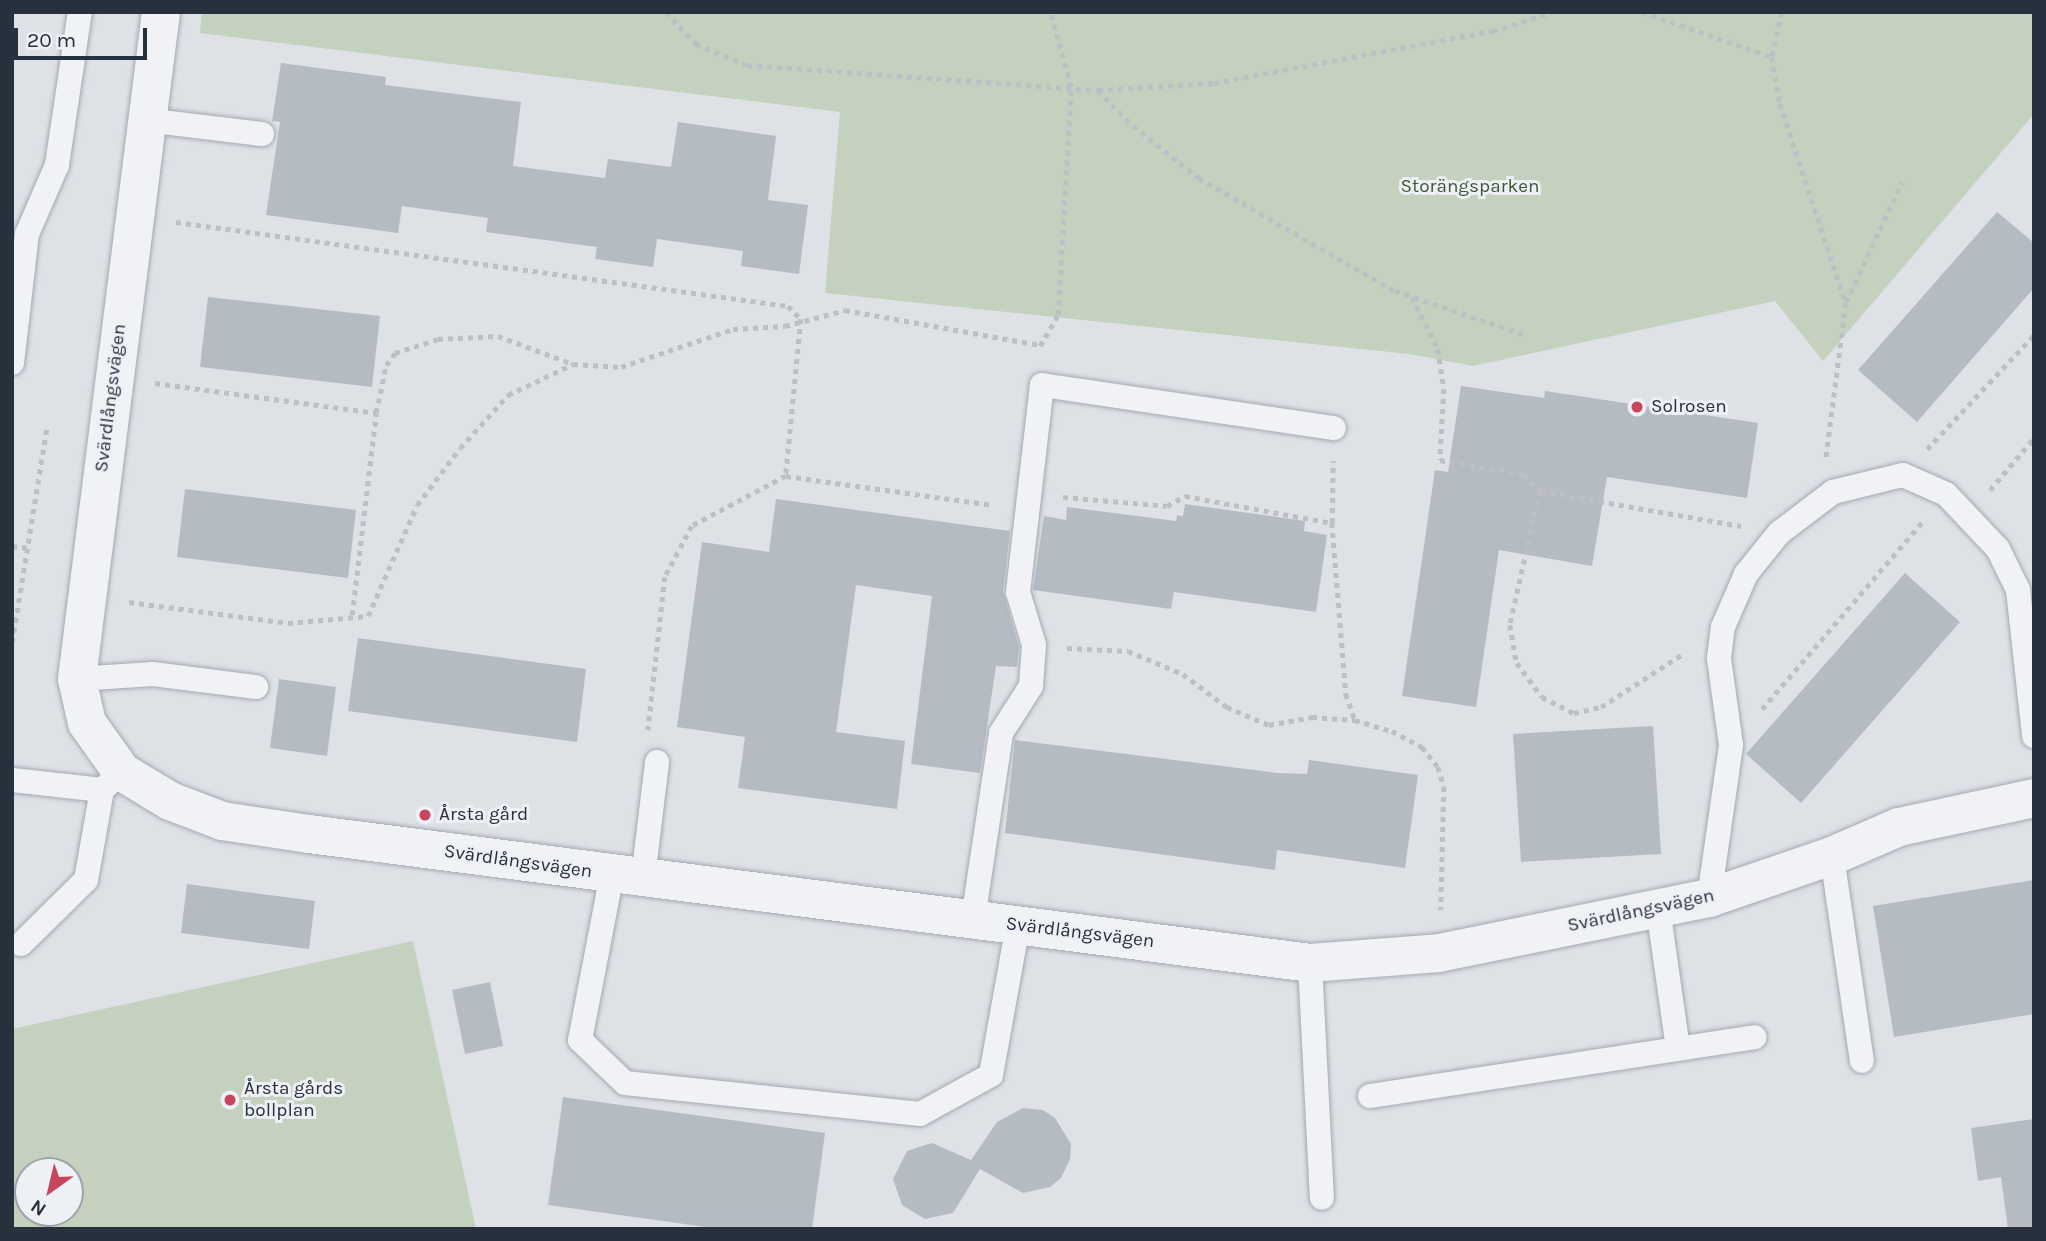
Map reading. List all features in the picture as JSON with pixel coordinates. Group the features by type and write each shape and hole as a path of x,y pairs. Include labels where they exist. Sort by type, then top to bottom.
{"street":[{"name":"Svärdlångsvägen","path":"161,12 77,679 87,723 112,781 222,821 1310,963 1439,953 1709,898 1832,856 1899,827 2034,798"}],"lane":[{"path":"12,363 27,234 57,165 80,12"},
{"path":"146,120 262,134"},
{"path":"973,919 1001,733 1031,686 1034,645 1018,592 1026,502 1042,385 1334,428"},
{"path":"1709,898 1731,745 1718,658 1723,627 1746,574 1779,533 1833,492 1903,475 1945,494 1971,516 1998,549 2018,590 2034,736"},
{"path":"77,679 153,674 256,687"},
{"path":"657,762 628,876 580,1040 625,1083 920,1114 991,1074 1018,925"},
{"name":"Svärdlångsvägen","path":"12,780 112,781"},
{"path":"21,944 86,880 112,781"},
{"path":"1832,856 1861,1061"},
{"path":"1658,908 1678,1049"},
{"path":"1310,963 1322,1198"},
{"path":"1370,1096 1755,1037"}],"path":[{"path":"666,12 696,44 747,65 1098,90 1214,83 1493,32 1552,12"},
{"path":"352,615 376,414 386,365 395,353 438,339 498,336 572,364 621,367 733,329 785,326 801,319 845,310 1040,345 1058,316 1071,88 1050,12"},
{"path":"1642,12 1772,57"},
{"path":"1782,12 1772,57 1780,104 1846,303"},
{"path":"1098,90 1133,127 1199,178 1412,297 1523,334"},
{"path":"1833,492 1824,451 1846,303 1902,182"},
{"path":"134,215 788,306 801,319"},
{"path":"1412,297 1438,349 1444,389 1440,460 1524,474 1540,491 1779,533"},
{"path":"786,475 801,319"},
{"path":"1903,475 2034,335"},
{"path":"86,597 288,623 352,615 368,616 417,505 460,448 508,395 572,364"},
{"path":"114,377 376,414"},
{"path":"12,642 47,425"},
{"path":"1334,428 1332,523 1346,694 1355,720"},
{"path":"1971,516 2034,438"},
{"path":"657,762 647,733 665,577 692,526 786,475 1026,502 1167,506 1185,496 1332,523"},
{"path":"1540,491 1510,625 1517,663 1542,697 1574,713 1601,707 1723,627"},
{"path":"1731,745 1945,494"},
{"path":"12,546 29,548"},
{"path":"1034,645 1128,651 1183,674 1227,707 1269,725 1312,718 1355,720 1392,731 1422,747 1438,766 1444,787 1439,953"}],"green space":[{"name":"Storängsparken","path":"202,12 2034,12 2034,114 1823,361 1775,301 1473,366 1409,354 825,293 840,112 200,33"},
{"name":"Årsta gårds bollplan","path":"413,941 476,1229 12,1229 12,1029"}],"building":[{"path":"281,63 386,77 385,85 521,102 513,166 605,178 608,159 671,167 678,122 776,136 768,200 808,205 799,274 741,266 743,251 657,239 653,267 595,259 597,247 486,232 488,218 402,206 398,233 266,215 280,122 272,121"},
{"path":"1997,212 2034,243 2034,288 1917,422 1858,370"},
{"path":"208,297 380,316 372,387 200,367"},
{"path":"1461,386 1544,398 1545,391 1758,423 1747,498 1607,477 1592,566 1499,550 1476,707 1402,696 1435,470 1448,472"},
{"path":"185,489 356,510 348,578 177,557"},
{"path":"776,499 1010,531 1003,591 1019,647 1017,667 996,666 980,773 911,764 932,596 856,585 836,732 905,741 897,809 738,788 745,737 677,727 702,542 769,552"},
{"path":"1185,504 1305,521 1304,531 1327,535 1316,612 1174,592 1171,609 1033,590 1044,516 1066,520 1067,507 1176,521 1177,515 1183,516"},
{"path":"1905,573 1960,622 1801,803 1746,754"},
{"path":"358,638 586,669 577,742 348,711"},
{"path":"279,679 336,687 327,756 270,748"},
{"path":"1653,726 1661,854 1521,862 1513,734"},
{"path":"1015,740 1278,773 1307,774 1309,760 1418,775 1405,868 1277,850 1275,870 1005,833"},
{"path":"2034,880 2034,1014 1894,1037 1873,906"},
{"path":"187,884 315,901 309,949 181,933"},
{"path":"490,982 503,1046 465,1054 452,990"},
{"path":"563,1097 825,1133 812,1229 720,1229 548,1205"},
{"path":"1023,1108 1043,1110 1055,1118 1071,1144 1070,1159 1061,1178 1050,1187 1023,1193 980,1169 953,1213 925,1219 902,1205 893,1179 907,1151 932,1143 971,1160 997,1122"},
{"path":"2034,1119 2034,1229 2008,1229 2001,1177 1978,1181 1971,1128"}],"place":[{"name":"Solrosen","path":"1637,407"},
{"name":"Årsta gård","path":"425,815"},
{"name":"Årsta gårds bollplan","path":"230,1100"}]}
